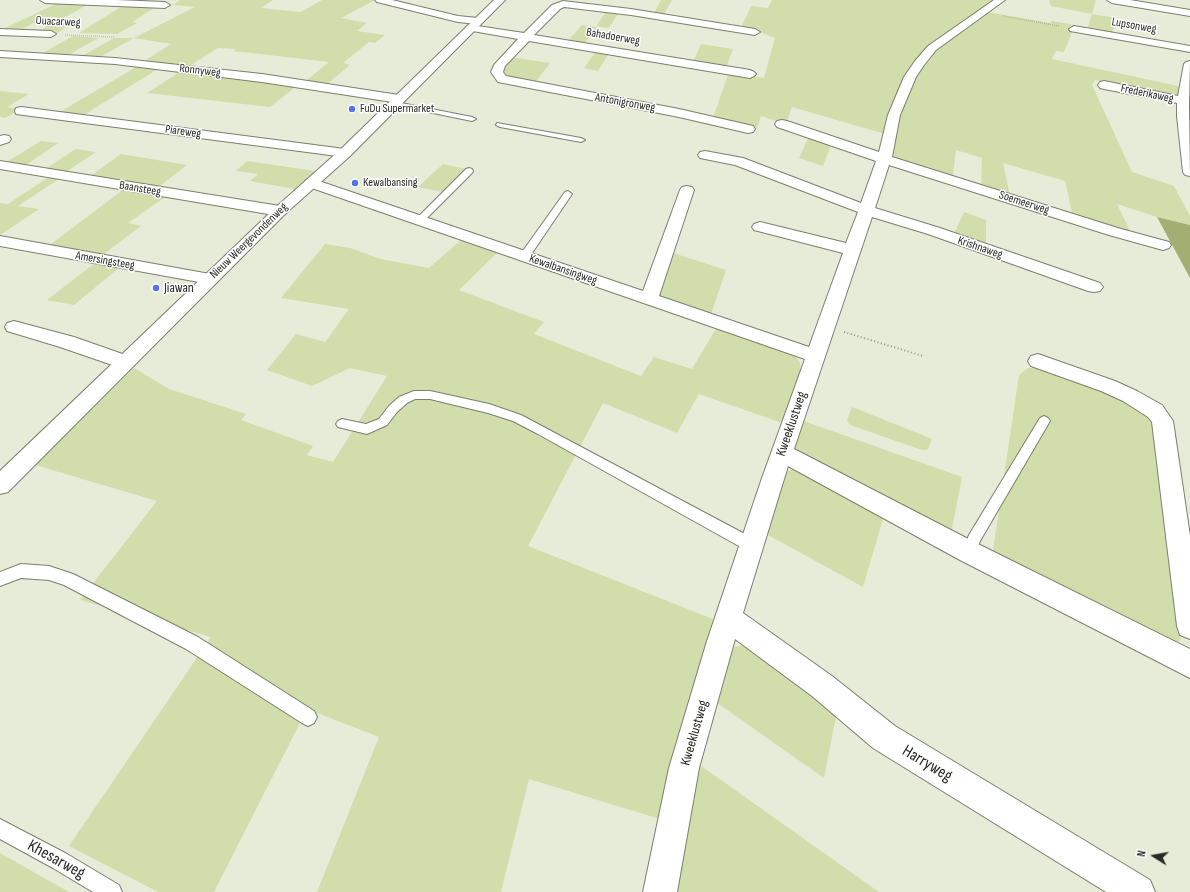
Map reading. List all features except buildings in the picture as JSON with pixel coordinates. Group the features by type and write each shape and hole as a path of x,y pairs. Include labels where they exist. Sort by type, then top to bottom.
{"street":[{"path":"45,0 165,5"},
{"name":"Bahadoerweg","path":"380,0 527,36 750,74"},
{"name":"Nieuw Weergevondenweg","path":"0,485 124,362 280,211 345,153 500,0"},
{"path":"1112,0 1190,13"},
{"path":"527,36 556,7 572,4 755,32"},
{"name":"Kweeklustweg","path":"660,892 684,768 729,618 751,545 782,453 884,159 894,115 910,77 919,63 932,48 993,5"},
{"name":"Lupsonweg","path":"1074,29 1190,49"},
{"name":"Ouacarweg","path":"0,32 51,34"},
{"name":"Antonigronweg","path":"527,36 500,65 497,72 502,80 679,113 748,129"},
{"name":"Ronnyweg","path":"0,54 115,61 197,70 262,78 397,101"},
{"path":"1190,64 1188,102 1183,106 1190,172"},
{"name":"Frederikaweg","path":"1104,85 1188,102"},
{"name":"Piareweg","path":"21,111 345,153"},
{"name":"Soemeerweg","path":"782,124 884,159 1115,232 1163,245"},
{"name":"Krishnaweg","path":"705,155 738,161 866,210 934,231 1094,287"},
{"name":"Baansteeg","path":"0,165 280,211"},
{"name":"Kewalbansingweg","path":"311,183 816,356"},
{"path":"649,300 687,190"},
{"path":"760,227 853,250"},
{"name":"Amersingsteeg","path":"0,241 100,261 210,279"},
{"path":"14,327 67,342 124,362"},
{"path":"1038,361 1108,386 1147,404 1155,411 1162,421 1190,626"},
{"path":"782,453 969,552 1190,664"},
{"name":"Harryweg","path":"729,618 822,686 884,738 1138,892"}],"lane":[{"path":"397,101 472,119"},
{"path":"500,125 581,140"},
{"path":"419,221 469,172"},
{"path":"524,257 568,194"},
{"path":"342,424 367,429 383,422 392,409 403,400 414,395 430,395 489,409 517,418 543,431 751,545"},
{"path":"969,552 974,539 1044,421"},
{"path":"0,579 21,571 49,573 68,579 192,643 308,717"},
{"name":"Khesarweg","path":"0,829 60,861 112,892"}],"path":[{"path":"993,5 1022,20 1074,29"},
{"name":"Ouacarweg","path":"51,34 114,37"},
{"path":"826,327 924,356"}],"green space":[{"path":"180,0 273,0 261,8 301,12 322,0 375,0 341,18 367,23 357,31 385,35 375,43 369,42 343,63 350,65 325,86 303,83 329,62 218,48 186,68 141,63 171,44 134,38 195,7 173,5"},
{"path":"661,0 672,0 663,16 653,15"},
{"path":"772,0 994,0 949,31 917,58 906,76 885,134 792,107 786,124 761,116 757,129 713,118 729,72 764,78 775,38 757,31 741,28 751,6 768,8"},
{"path":"1049,0 1096,0 1092,14 1051,6"},
{"path":"60,2 91,3 63,18 80,19 57,33 38,32 61,18 44,17 19,31 1,30"},
{"path":"124,5 157,6 132,22 137,23 117,34 79,33"},
{"path":"607,10 619,12 609,28 596,26"},
{"path":"987,12 1050,23 1052,21 1075,25 1064,52 1056,51 1052,59 1183,87 1181,98 1095,80 1092,85 1132,172 1174,186 1190,216 1190,225 1157,217 1117,204 1131,233 1073,217 1065,181 1003,163 1010,196 981,187 982,158 956,150 953,176 950,177 892,160 895,128 915,75 939,45"},
{"path":"1092,14 1116,18 1112,35 1087,30"},
{"path":"582,25 597,27 584,44 568,41"},
{"path":"73,36 98,38 67,56 41,54"},
{"path":"114,38 134,38 98,58 80,57"},
{"path":"701,44 733,49 726,68 693,62"},
{"path":"597,50 610,52 598,71 584,68"},
{"path":"510,57 550,63 534,84 512,80 502,74 503,67"},
{"path":"138,66 158,69 82,116 58,113"},
{"path":"183,70 298,85 270,107 147,93"},
{"path":"0,91 29,94 7,107 21,109 5,118 0,117"},
{"path":"809,136 832,143 823,166 799,158"},
{"path":"41,141 58,143 23,167 5,163"},
{"path":"76,149 96,152 66,172 45,169"},
{"path":"121,154 187,165 156,189 89,177"},
{"path":"247,161 315,171 295,189 250,181 258,174 236,171"},
{"path":"443,164 466,169 442,192 418,187"},
{"path":"52,175 62,177 18,206 39,209 0,235 0,203 8,204"},
{"path":"124,189 167,196 128,223 141,226 100,257 47,247"},
{"path":"964,212 986,220 986,248 953,236"},
{"path":"1157,217 1190,225 1190,278"},
{"path":"461,240 498,252 459,290 544,322 534,334 641,376 654,357 692,369 717,327 794,355 800,362 800,379 785,424 699,394 677,433 603,403 528,546 718,621 663,820 529,779 501,892 317,892 379,737 307,709 214,892 158,892 69,846 211,637 80,600 157,501 35,465 134,368 169,389 246,414 241,420 313,446 307,455 333,462 387,376 350,368 312,386 267,370 296,334 325,342 349,309 281,298 325,244 350,248 381,259 429,268"},
{"path":"670,252 726,270 710,317 657,300"},
{"path":"95,263 120,267 74,305 47,300"},
{"path":"1040,367 1115,394 1152,417 1181,632 1180,640 1172,646 992,557 1019,375 1028,368"},
{"path":"852,407 932,439 928,449 919,449 849,424 847,420"},
{"path":"801,420 962,477 951,534 795,450 793,443"},
{"path":"790,470 799,470 885,512 863,587 768,535 774,503 784,473"},
{"path":"749,644 837,711 824,778 713,700 728,651 735,647"},
{"path":"697,763 879,892 672,892"},
{"path":"0,853 69,892 0,892"}],"place":[{"name":"FuDu Supermarket","path":"352,109"},
{"name":"Kewalbansing","path":"355,183"},
{"name":"Jiawan","path":"156,288"}]}
